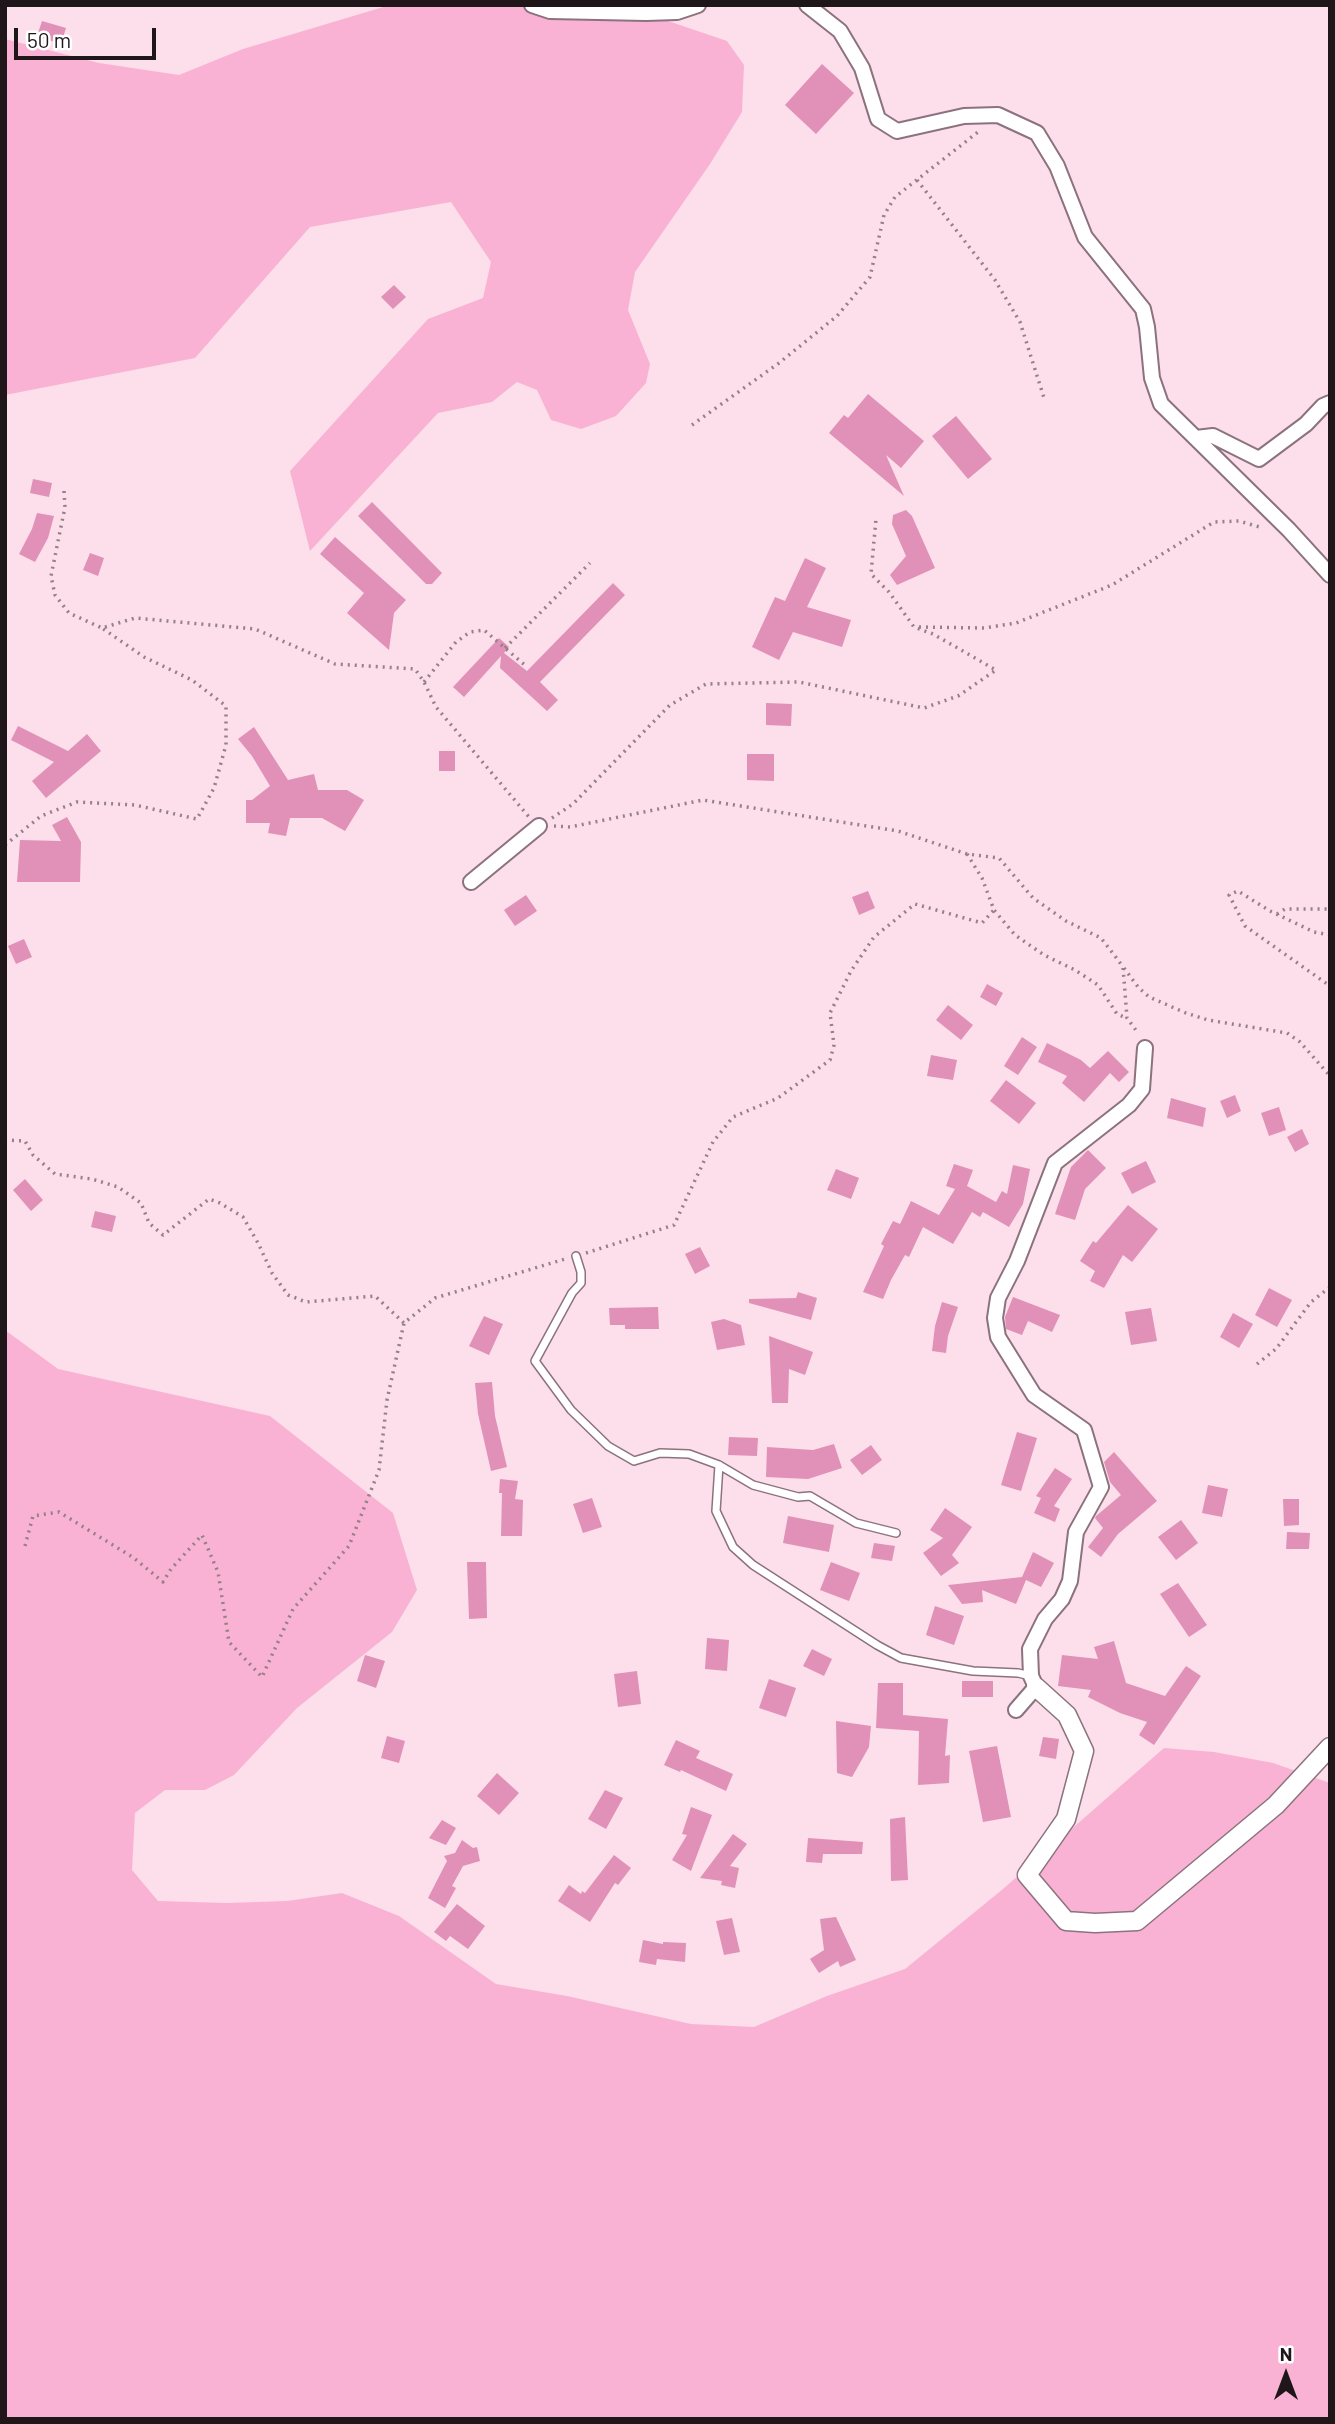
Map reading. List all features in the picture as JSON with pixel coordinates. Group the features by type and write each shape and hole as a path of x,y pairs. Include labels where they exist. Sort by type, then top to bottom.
{"street":[{"path":"531,5 550,11 646,13 677,12 698,5"},
{"path":"807,5 840,32 862,68 878,119 897,131 964,116 998,115 1037,132 1058,166 1085,237 1143,309 1152,377 1161,404 1289,530 1330,575"},
{"path":"1196,438 1213,436 1259,459 1306,425 1323,406 1330,403"},
{"path":"471,882 540,826"},
{"path":"1145,1048 1142,1089 1129,1105 1055,1163 996,1308 998,1337 1034,1395 1084,1430 1101,1487 1076,1532 1070,1581 1062,1600 1045,1619 1030,1649 1034,1682 1067,1715 1084,1751 1066,1819 1027,1875 1066,1921 1137,1921 1276,1805 1330,1747"},
{"path":"1016,1710 1034,1682"}],"lane":[{"path":"576,1256 581,1283 572,1293 535,1361 571,1410 608,1446 634,1461 660,1453 689,1454 719,1465 752,1485 799,1497 810,1496 856,1523 896,1532"},
{"path":"719,1465 716,1511 733,1547 753,1565 901,1658 973,1671 1018,1673 1034,1682"}],"path":[{"path":"692,425 779,363 837,316 870,277 884,215 895,197 998,115"},
{"path":"917,180 995,280 1020,321 1045,401"},
{"path":"5,845 41,816 77,802 135,805 197,819 214,788 226,745 226,706 192,680 144,657 102,628 69,614 55,595 51,576 55,549 61,536 64,491"},
{"path":"540,826 573,804 670,705 706,684 799,682 924,708 958,696 996,670 933,634 914,627 889,592 871,574 876,519"},
{"path":"914,627 985,628 1016,622 1112,585 1214,522 1239,521 1273,532 1289,530"},
{"path":"505,648 590,564"},
{"path":"102,628 135,618 255,628 335,664 415,670 425,682 436,707 531,820 540,826 570,827 703,800 898,831 967,854 999,858 1034,898 1066,921 1101,938 1138,987 1149,997 1208,1020 1287,1033 1300,1042 1330,1076"},
{"path":"425,682 456,642 470,632 484,630 526,666"},
{"path":"967,854 982,878 994,910 1015,935 1044,955 1098,985 1117,1014 1127,1018"},
{"path":"1330,935 1314,932 1238,891 1229,895 1245,926 1330,986"},
{"path":"25,1546 33,1516 59,1513 134,1558 163,1582 171,1569 202,1535 218,1572 229,1642 262,1677 293,1609 349,1546 379,1470 387,1400 404,1322 435,1298 674,1225 713,1142 733,1117 778,1098 830,1060 834,1045 831,1013 851,971 874,937 915,904 982,923 994,910"},
{"path":"1277,914 1285,909 1330,909"},
{"path":"1123,967 1127,1018 1145,1048"},
{"path":"5,1140 25,1141 33,1155 55,1174 92,1179 118,1187 141,1203 149,1223 163,1235 209,1199 220,1203 243,1217 272,1273 288,1295 306,1302 375,1296 404,1322"},
{"path":"1256,1364 1276,1349 1311,1302 1330,1287"}],"shaded area":[{"path":"390,5 530,5 668,21 727,41 744,65 742,112 710,164 635,272 628,310 650,364 646,383 616,416 581,429 551,420 537,390 517,382 492,402 438,413 310,551 290,471 428,319 483,298 491,262 451,202 310,227 195,358 5,395 5,39 99,63 179,75 243,49"},
{"path":"5,1330 58,1369 270,1416 393,1513 417,1590 392,1632 297,1708 234,1775 205,1790 165,1790 135,1813 132,1870 158,1901 287,1901 342,1893 399,1916 496,1984 567,1996 691,2024 754,2027 827,1996 905,1969 1003,1889 1164,1748 1214,1752 1273,1763 1330,1783 1330,2419 5,2419"}],"building":[{"path":"42,21 66,28 61,44 37,36"},
{"path":"822,64 854,93 816,134 785,105"},
{"path":"394,285 406,297 393,309 381,297"},
{"path":"868,394 924,441 901,468 886,455 904,496 829,433 844,415 848,418"},
{"path":"956,416 992,459 968,479 932,436"},
{"path":"33,479 52,483 49,497 30,493"},
{"path":"372,502 442,573 432,584 426,584 358,516"},
{"path":"906,510 912,516 935,568 897,585 890,575 906,556 892,524 893,515"},
{"path":"37,513 54,516 48,538 35,562 19,554"},
{"path":"335,537 406,600 394,613 389,650 347,613 364,593 320,554"},
{"path":"90,553 104,558 98,576 83,570"},
{"path":"805,558 826,568 807,607 851,620 842,647 793,632 779,660 752,647 775,597 785,601"},
{"path":"613,583 625,595 540,682 558,700 547,711 500,668 501,656 464,697 453,687 499,638 509,647 504,653 527,671"},
{"path":"766,703 792,704 791,726 766,725"},
{"path":"18,726 68,751 87,734 101,751 46,798 32,781 54,762 11,740"},
{"path":"254,727 288,780 314,774 318,790 347,790 364,800 345,831 322,818 290,818 286,836 268,833 270,823 246,823 246,800 252,800 270,786 238,739"},
{"path":"439,751 455,751 455,771 439,771"},
{"path":"747,754 774,754 774,781 747,780"},
{"path":"67,817 81,842 80,882 17,882 20,840 61,841 52,825"},
{"path":"868,891 875,908 859,915 852,897"},
{"path":"526,895 537,911 515,926 504,910"},
{"path":"24,939 32,957 16,964 8,946"},
{"path":"987,984 1003,993 996,1006 980,997"},
{"path":"948,1005 973,1025 961,1040 936,1020"},
{"path":"1022,1037 1037,1047 1018,1075 1004,1066"},
{"path":"1047,1043 1081,1060 1090,1068 1108,1051 1129,1072 1119,1082 1110,1073 1084,1102 1062,1083 1067,1076 1038,1062"},
{"path":"931,1055 957,1060 953,1080 927,1076"},
{"path":"1006,1080 1036,1103 1019,1124 990,1101"},
{"path":"1235,1095 1241,1111 1227,1118 1220,1101"},
{"path":"1171,1098 1206,1108 1203,1127 1167,1118"},
{"path":"1279,1107 1286,1130 1269,1136 1261,1113"},
{"path":"1302,1129 1309,1144 1295,1152 1287,1137"},
{"path":"1088,1150 1106,1168 1085,1189 1075,1220 1055,1214 1071,1167"},
{"path":"1146,1161 1156,1182 1132,1194 1121,1173"},
{"path":"954,1164 973,1170 967,1186 996,1202 1002,1191 1007,1194 1013,1165 1030,1169 1023,1204 1009,1227 983,1212 980,1217 972,1212 953,1244 923,1227 909,1257 905,1255 883,1299 863,1292 884,1246 881,1244 893,1221 900,1224 911,1201 939,1215 955,1189 946,1186"},
{"path":"836,1169 859,1178 851,1199 827,1190"},
{"path":"25,1179 43,1200 31,1211 13,1190"},
{"path":"1128,1205 1158,1229 1132,1262 1123,1255 1104,1288 1090,1281 1095,1271 1080,1261 1093,1241 1096,1243"},
{"path":"95,1211 116,1216 112,1232 91,1227"},
{"path":"700,1247 710,1266 695,1274 685,1254"},
{"path":"1269,1288 1292,1300 1277,1327 1255,1315"},
{"path":"798,1292 817,1298 811,1320 749,1303 749,1299 796,1298"},
{"path":"1013,1297 1060,1315 1052,1332 1028,1321 1022,1335 1006,1329 1005,1317"},
{"path":"942,1302 958,1307 948,1336 946,1353 932,1351"},
{"path":"658,1307 659,1329 625,1329 625,1325 610,1325 609,1308"},
{"path":"1151,1308 1157,1341 1131,1345 1125,1312"},
{"path":"1233,1313 1253,1324 1239,1348 1220,1337"},
{"path":"484,1316 503,1324 489,1355 469,1346"},
{"path":"724,1319 741,1325 745,1345 717,1350 711,1322"},
{"path":"769,1336 813,1352 805,1375 789,1369 788,1403 772,1403"},
{"path":"492,1382 495,1416 507,1467 491,1471 478,1414 475,1383"},
{"path":"1017,1432 1037,1438 1021,1491 1001,1485"},
{"path":"729,1437 758,1438 757,1456 728,1455"},
{"path":"834,1444 842,1468 808,1479 766,1477 767,1447 813,1450"},
{"path":"871,1445 882,1460 862,1475 850,1460"},
{"path":"1114,1452 1157,1501 1118,1534 1101,1557 1088,1547 1103,1528 1096,1516 1121,1495 1110,1482 1104,1462"},
{"path":"1055,1468 1072,1479 1054,1506 1060,1509 1055,1522 1034,1513 1041,1498 1036,1496"},
{"path":"500,1479 518,1481 515,1499 523,1500 522,1536 501,1536"},
{"path":"1208,1485 1228,1489 1222,1517 1202,1513"},
{"path":"592,1498 602,1527 583,1533 573,1504"},
{"path":"1283,1499 1299,1499 1299,1525 1284,1526"},
{"path":"945,1508 972,1527 952,1555 959,1563 941,1576 923,1553 943,1538 930,1530"},
{"path":"788,1516 834,1525 829,1552 783,1543"},
{"path":"1181,1520 1198,1543 1176,1560 1158,1537"},
{"path":"1287,1532 1310,1533 1309,1549 1286,1549"},
{"path":"874,1543 895,1546 892,1561 871,1558"},
{"path":"1033,1552 1054,1563 1041,1587 1026,1580 1016,1604 982,1590 983,1602 962,1604 948,1585 1022,1577"},
{"path":"467,1562 486,1562 487,1618 469,1619"},
{"path":"831,1562 860,1573 849,1601 820,1590"},
{"path":"1178,1583 1207,1625 1189,1637 1160,1594"},
{"path":"935,1606 964,1616 954,1645 926,1635"},
{"path":"707,1638 729,1640 727,1671 705,1669"},
{"path":"1114,1641 1126,1683 1165,1696 1186,1666 1201,1676 1154,1745 1139,1735 1147,1722 1120,1713 1088,1697 1091,1690 1058,1686 1062,1655 1098,1659 1094,1647"},
{"path":"812,1649 832,1659 824,1676 803,1666"},
{"path":"365,1655 385,1661 376,1688 357,1681"},
{"path":"637,1671 641,1704 618,1707 614,1674"},
{"path":"769,1679 796,1688 786,1717 759,1708"},
{"path":"962,1681 993,1681 993,1697 962,1697"},
{"path":"878,1683 903,1683 903,1715 948,1719 945,1756 950,1755 949,1783 918,1785 919,1731 876,1728"},
{"path":"836,1721 871,1726 869,1747 852,1777 837,1773"},
{"path":"387,1736 405,1741 399,1763 381,1758"},
{"path":"1043,1737 1059,1739 1056,1759 1039,1756"},
{"path":"676,1740 700,1751 696,1758 733,1774 726,1791 664,1765"},
{"path":"997,1746 1011,1817 983,1822 969,1751"},
{"path":"497,1773 519,1793 499,1815 477,1796"},
{"path":"605,1790 623,1798 606,1829 588,1819"},
{"path":"691,1807 712,1815 691,1871 672,1860 687,1835 682,1834"},
{"path":"905,1817 908,1880 891,1881 890,1819"},
{"path":"442,1820 456,1828 446,1845 429,1838"},
{"path":"733,1834 747,1844 730,1866 739,1868 735,1888 721,1885 722,1881 700,1878"},
{"path":"808,1838 863,1842 862,1854 823,1854 822,1863 806,1862"},
{"path":"462,1840 473,1848 477,1847 480,1861 463,1866 452,1886 456,1888 445,1908 428,1898 447,1861 444,1856 455,1853"},
{"path":"614,1855 631,1868 618,1885 615,1883 590,1922 558,1901 569,1885 581,1894 582,1891 585,1893"},
{"path":"457,1904 485,1926 468,1949 450,1936 446,1941 434,1932"},
{"path":"836,1917 856,1960 840,1967 838,1961 819,1973 810,1959 824,1950 820,1919"},
{"path":"732,1918 740,1952 724,1955 716,1921"},
{"path":"643,1940 663,1944 686,1943 685,1962 657,1959 656,1965 639,1962"}]}
